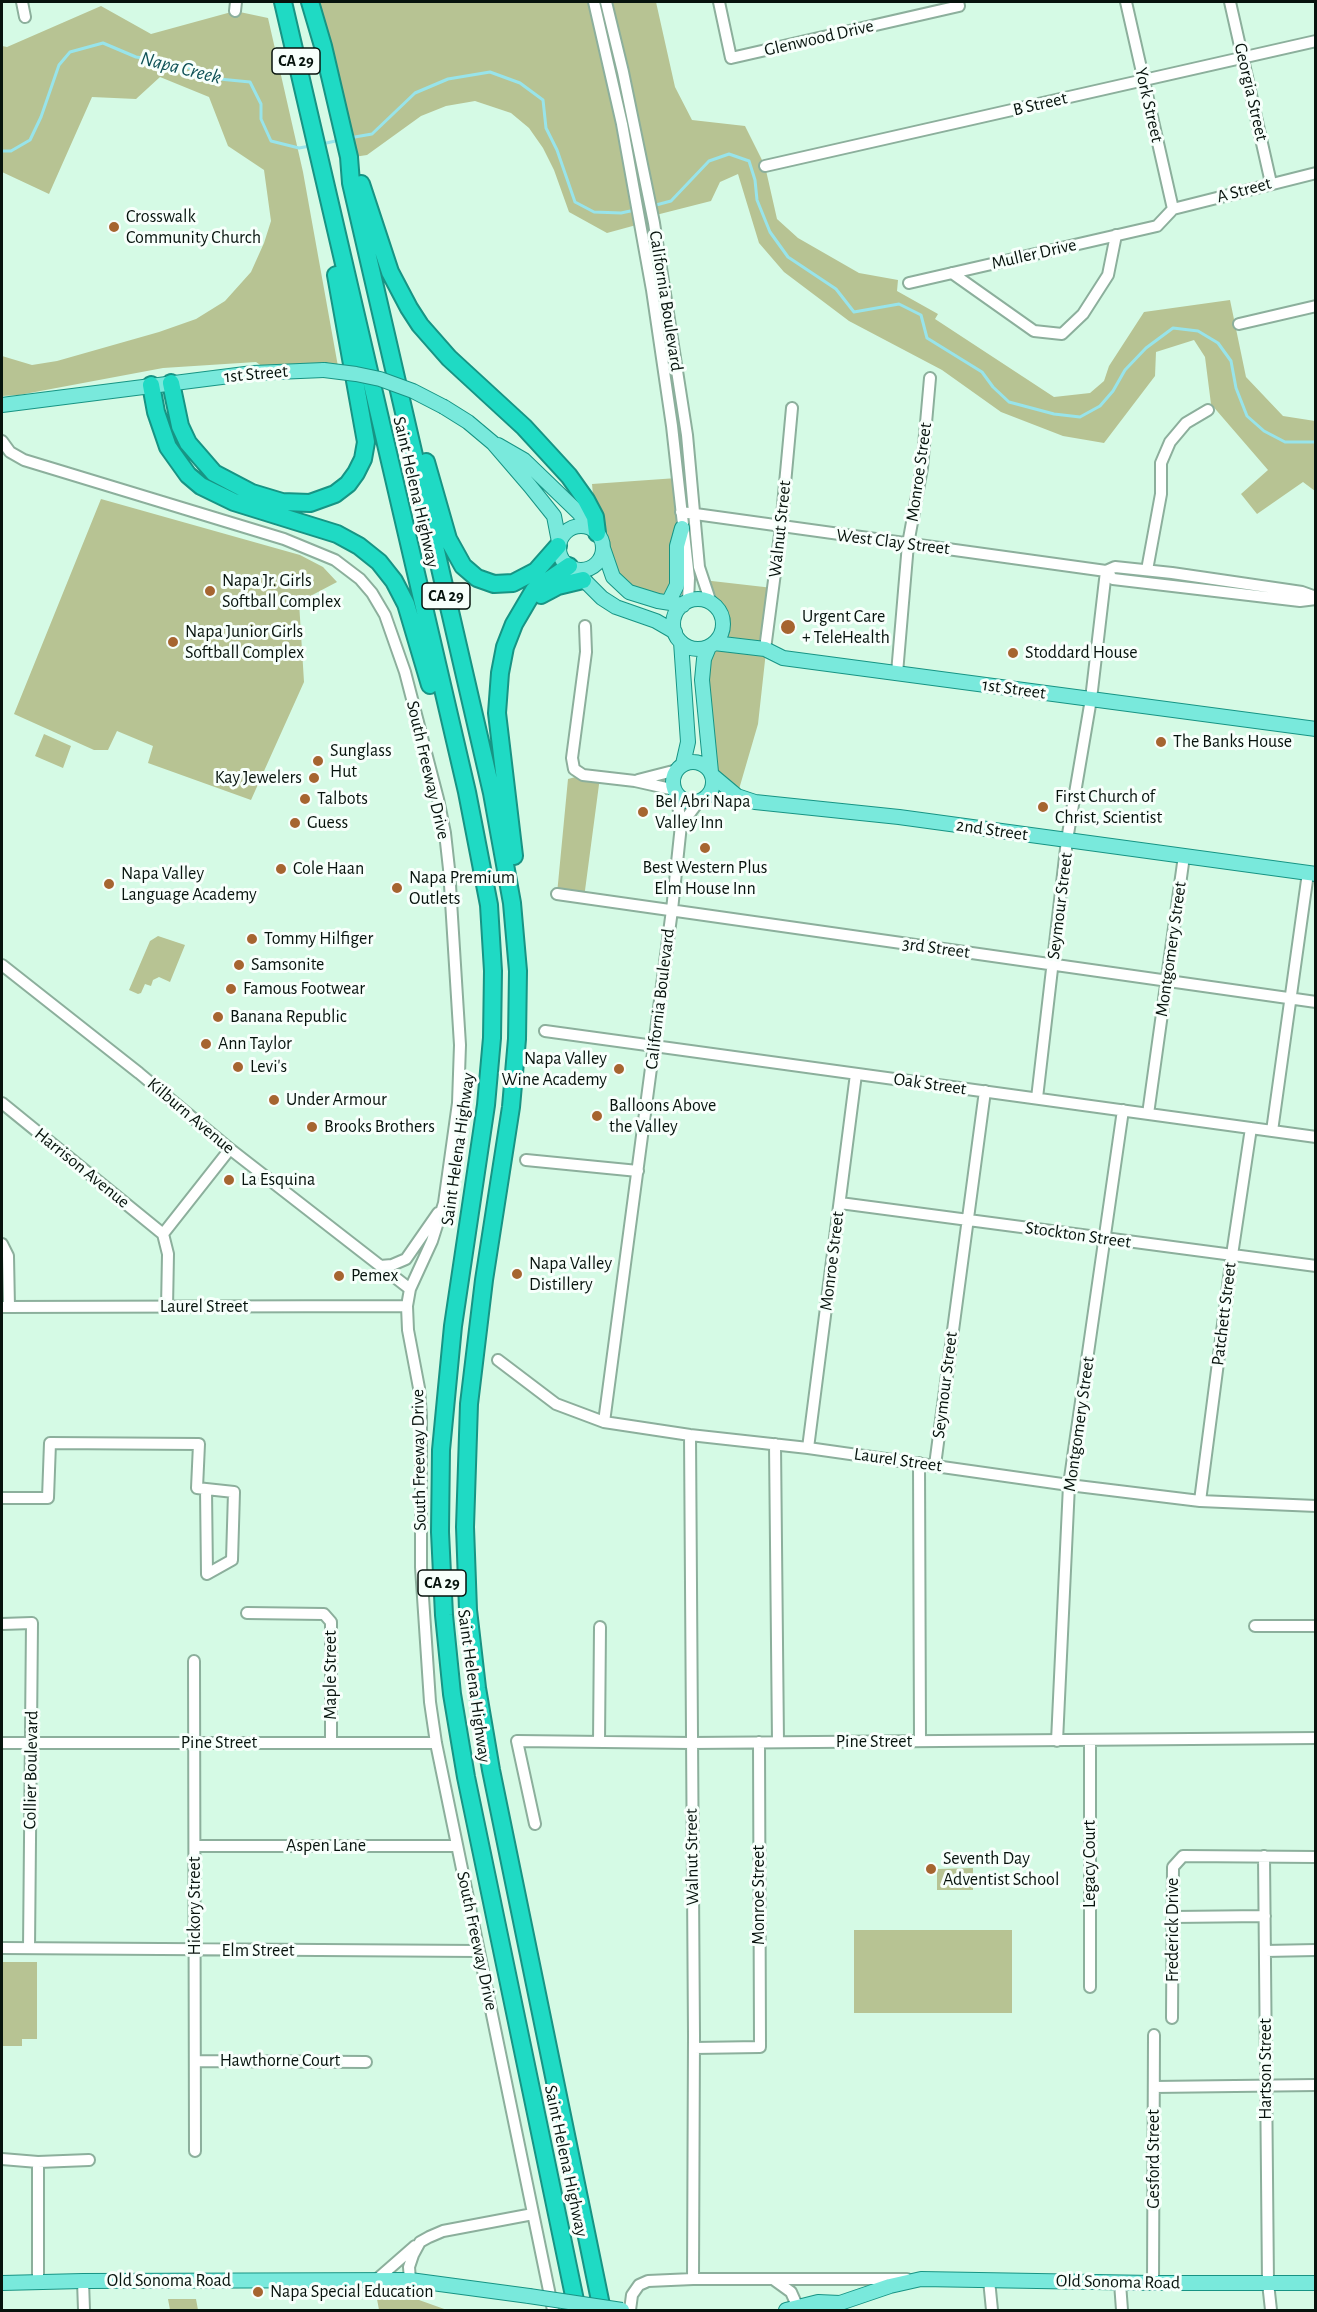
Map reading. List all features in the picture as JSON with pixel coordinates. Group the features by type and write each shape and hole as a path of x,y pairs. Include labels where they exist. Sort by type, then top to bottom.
{"highway":[{"name":"Saint Helena Highway","path":"283,2 478,847 489,905 493,972 492,1038 486,1105 458,1285 444,1408 440,1491 444,1615 452,1694 466,1777 577,2310"},
{"name":"Saint Helena Highway","path":"310,2 323,46 349,157 351,183 502,842 512,903 518,971 517,1039 511,1107 484,1280 469,1404 465,1486 468,1600 472,1651 487,1749 602,2310"},
{"path":"349,157 360,180 390,272 409,308 427,334 449,358 524,427 562,467 586,500 595,518 597,536"},
{"path":"171,383 180,426 188,444 214,473 230,482 273,500 301,504 319,501 335,494 348,484 356,473 365,450 365,433 348,349 319,159"},
{"path":"379,306 448,539 463,566 477,579 485,582 504,585 513,583 536,571 559,544"},
{"path":"151,385 156,412 168,447 188,475 201,486 234,502 349,539 370,554 394,581 406,604 478,847"},
{"path":"517,1039 523,951 497,699 506,647 514,624 525,604 557,586 575,571"}],"main road":[{"name":"1st Street","path":"2,405 270,372 324,370 356,374 413,391 468,422 493,443 554,516 562,558 602,598 616,607 656,621 678,637"},
{"name":"1st Street","path":"493,443 524,460 579,513 597,536 613,577 620,585 629,592 658,601 686,603"},
{"path":"559,544 566,532 572,528 585,526 597,536 602,553 594,565 575,571"},
{"path":"669,602 677,585 677,546 682,528"},
{"path":"700,600 711,603 721,615 723,622 719,638 704,659 702,680 712,787 710,794 699,801 685,800 676,791 673,780 688,742 678,637 674,620 686,603 700,600"},
{"path":"678,637 693,648 712,645"},
{"name":"1st Street","path":"712,645 765,649 783,658 1316,729"},
{"path":"680,767 697,762 703,764 712,773"},
{"name":"2nd Street","path":"712,773 737,796 755,802 899,817 1312,873"},
{"name":"Old Sonoma Road","path":"794,2310 818,2302 837,2307 890,2286 921,2279 1120,2283 1316,2283"},
{"name":"Old Sonoma Road","path":"2,2283 410,2280 622,2310"}],"street":[{"path":"22,2 25,17"},
{"name":"California Boulevard","path":"594,2 633,183 672,426 689,578 686,603"},
{"name":"California Boulevard","path":"606,2 654,223 690,465 699,567 711,603"},
{"name":"Glenwood Drive","path":"719,2 731,58 959,6 958,2"},
{"name":"York Street","path":"1125,2 1173,209"},
{"name":"Georgia Street","path":"1230,2 1271,183"},
{"name":"B Street","path":"765,166 1316,41"},
{"name":"A Street","path":"1173,209 1316,173"},
{"name":"Muller Drive","path":"909,283 1157,226 1173,209"},
{"name":"Muller Drive","path":"952,273 1034,331 1062,334 1083,314 1108,275 1116,235"},
{"path":"1239,324 1316,306"},
{"name":"Monroe Street","path":"897,673 908,544 922,468 930,378"},
{"name":"Walnut Street","path":"765,649 782,527 792,408"},
{"path":"1147,570 1161,494 1161,463 1175,435 1186,423 1208,410"},
{"path":"672,426 680,425 684,459 690,465"},
{"name":"South Freeway Drive","path":"2,441 10,452 24,460 284,538 335,560 360,579 386,615 405,672 438,799 449,869 460,1068 454,1140 444,1203 432,1241 410,1289 407,1306 408,1330 420,1407 421,1567 429,1691 436,1743 553,2310"},
{"name":"West Clay Street","path":"681,512 1106,571 1115,567 1147,570 1302,592 1316,598"},
{"name":"West Clay Street","path":"1106,571 1113,579 1300,601 1316,598"},
{"name":"Seymour Street","path":"1037,1098 1067,840 1091,699 1106,571"},
{"path":"585,626 586,652 572,763 578,773 635,781 676,791"},
{"path":"635,781 680,767"},
{"name":"California Boulevard","path":"604,1422 672,910 681,825 676,791"},
{"path":"681,825 699,801"},
{"name":"Montgomery Street","path":"1148,1114 1184,856"},
{"path":"1272,1131 1290,998 1312,873"},
{"name":"3rd Street","path":"557,894 1316,1002"},
{"name":"Kilburn Avenue","path":"2,965 140,1073 230,1149 410,1289"},
{"name":"Oak Street","path":"544,1031 1316,1137"},
{"name":"Monroe Street","path":"808,1448 856,1074"},
{"name":"Seymour Street","path":"935,1465 985,1091"},
{"name":"Harrison Avenue","path":"2,1103 163,1234"},
{"name":"Montgomery Street","path":"1057,1741 1069,1485 1123,1110"},
{"name":"Patchett Street","path":"1200,1501 1251,1128"},
{"path":"167,1308 168,1254 163,1234 230,1149"},
{"path":"526,1160 638,1171"},
{"path":"381,1266 392,1265 406,1259 444,1203"},
{"name":"Stockton Street","path":"840,1203 1316,1266"},
{"path":"2,1244 8,1256 5,1307"},
{"name":"Laurel Street","path":"5,1307 407,1306"},
{"name":"Laurel Street","path":"498,1360 556,1404 604,1422 690,1436 808,1448 1200,1501 1316,1506"},
{"name":"Walnut Street","path":"690,1436 694,2048 693,2279"},
{"path":"2,1498 48,1498 50,1443 199,1444 198,1488 234,1492 232,1560 207,1574 206,1489"},
{"path":"775,1444 778,1742"},
{"path":"919,1463 920,1742"},
{"name":"Maple Street","path":"247,1613 324,1614 331,1622 331,1743"},
{"name":"Collier Boulevard","path":"4,1624 32,1623 29,1948"},
{"path":"1255,1626 1316,1626"},
{"path":"599,1742 600,1627"},
{"name":"Hickory Street","path":"194,1661 195,2151"},
{"name":"Pine Street","path":"535,1824 517,1741 692,1743 1316,1738"},
{"name":"Legacy Court","path":"1090,1740 1090,1988"},
{"name":"Monroe Street","path":"694,2048 760,2048 759,1742"},
{"name":"Pine Street","path":"2,1743 436,1743"},
{"name":"Aspen Lane","path":"195,1846 457,1846"},
{"name":"Frederick Drive","path":"1172,2018 1173,1867 1183,1856 1316,1857"},
{"name":"Hartson Street","path":"1264,1856 1268,2283 1271,2310"},
{"path":"1173,1917 1265,1916"},
{"name":"Elm Street","path":"2,1948 478,1951"},
{"path":"1265,1951 1316,1950"},
{"name":"Gesford Street","path":"1154,2035 1154,2283"},
{"name":"Hawthorne Court","path":"195,2061 366,2062"},
{"path":"1154,2087 1316,2085"},
{"path":"2,2159 38,2162 90,2160"},
{"path":"38,2162 38,2282"},
{"path":"375,2281 420,2242 443,2231 533,2214"},
{"path":"410,2280 409,2267 420,2242"},
{"name":"Old Sonoma Road","path":"773,2279 791,2292 794,2310"},
{"name":"Old Sonoma Road","path":"630,2310 632,2295 639,2285 648,2281 921,2279"},
{"path":"989,2280 992,2310"},
{"path":"83,2281 84,2310"},
{"path":"1120,2283 1122,2310"}],"green space":[{"path":"310,2 594,2 640,224 607,233 569,212 554,170 543,148 529,128 511,113 475,101 446,106 421,116 367,155 354,157"},
{"path":"606,2 656,2 675,87 692,120 745,126 765,166 777,219 798,238 859,273 898,280 897,291 938,314 935,319 1054,397 1090,393 1104,381 1109,366 1144,312 1230,300 1246,377 1283,416 1315,421 1315,491 1303,482 1257,514 1241,494 1268,470 1211,404 1205,357 1194,340 1156,352 1155,376 1104,443 1063,436 1001,412 942,370 849,321 784,272 759,243 738,174 720,182 711,201 652,216"},
{"path":"101,6 151,34 235,11 268,18 303,172 339,372 270,372 256,362 163,368 19,395 2,396 2,356 32,365 57,361 196,319 225,301 251,272 271,221 264,170 228,146 209,97 160,77 136,99 92,97 49,194 2,172 2,46 7,47"},
{"path":"677,478 682,528 669,601 629,592 609,566 595,517 592,484"},
{"name":"Napa Junior Girls Softball Complex","path":"101,499 300,555 323,567 337,582 299,602 304,682 251,800 148,763 153,746 117,731 108,750 94,750 14,714"},
{"path":"703,580 773,588 758,724 737,796 712,774 702,680 723,623 721,615 711,603"},
{"path":"44,734 71,746 63,768 35,756"},
{"path":"583,775 600,777 584,898 557,894 568,779"},
{"path":"158,936 185,945 170,982 159,977 153,980 151,986 145,984 141,993 138,994 129,990 150,941"},
{"path":"973,1868 973,1890 937,1890 937,1869"},
{"path":"854,1930 1012,1930 1012,2013 854,2013"},
{"path":"2,1962 37,1962 37,2039 22,2039 22,2046 2,2046"},
{"path":"168,2299 196,2299 198,2310 170,2310"},
{"path":"377,2299 419,2300 447,2310 379,2310"}],"waterway":[{"name":"Napa Creek","path":"2,151 11,151 30,140 41,117 59,65 70,52 103,43 136,57 181,64 209,78 250,82 261,104 261,119 271,141 299,148 310,146"},
{"name":"Napa Creek","path":"349,138 372,134 415,93 448,79 490,72 520,83 543,100 546,128 557,150 575,202 594,212 621,213 635,210"},
{"name":"Napa Creek","path":"322,144 340,140"},
{"name":"Napa Creek","path":"641,209 671,201 709,161 729,154 749,161 755,180 757,200 770,232 788,257 836,289 854,312 899,304 921,315 927,338 982,372 993,387 1009,402 1054,414 1080,417 1100,406 1113,391 1125,370 1146,348 1173,328 1198,331 1218,343 1231,361 1236,388 1247,416 1264,431 1285,442 1316,442"}],"place":[{"name":"Crosswalk Community Church","path":"114,227"},
{"name":"Napa Jr. Girls Softball Complex","path":"210,591"},
{"name":"Urgent Care + TeleHealth","path":"788,627"},
{"name":"Napa Junior Girls Softball Complex","path":"173,642"},
{"name":"Stoddard House","path":"1013,653"},
{"name":"The Banks House","path":"1161,742"},
{"name":"Sunglass Hut","path":"318,761"},
{"name":"Kay Jewelers","path":"314,778"},
{"name":"Talbots","path":"305,799"},
{"name":"First Church of Christ, Scientist","path":"1043,807"},
{"name":"Bel Abri Napa Valley Inn","path":"643,812"},
{"name":"Guess","path":"295,823"},
{"name":"Best Western Plus Elm House Inn","path":"705,848"},
{"name":"Cole Haan","path":"281,869"},
{"name":"Napa Valley Language Academy","path":"109,884"},
{"name":"Napa Premium Outlets","path":"397,888"},
{"name":"Tommy Hilfiger","path":"252,939"},
{"name":"Samsonite","path":"239,965"},
{"name":"Famous Footwear","path":"231,989"},
{"name":"Banana Republic","path":"218,1017"},
{"name":"Ann Taylor","path":"206,1044"},
{"name":"Levi's","path":"238,1067"},
{"name":"Napa Valley Wine Academy","path":"619,1069"},
{"name":"Under Armour","path":"274,1100"},
{"name":"Balloons Above the Valley","path":"597,1116"},
{"name":"Brooks Brothers","path":"312,1127"},
{"name":"La Esquina","path":"229,1180"},
{"name":"Napa Valley Distillery","path":"517,1274"},
{"name":"Pemex","path":"339,1276"},
{"name":"Seventh Day Adventist School","path":"931,1869"},
{"name":"Napa Special Education","path":"258,2292"}]}
